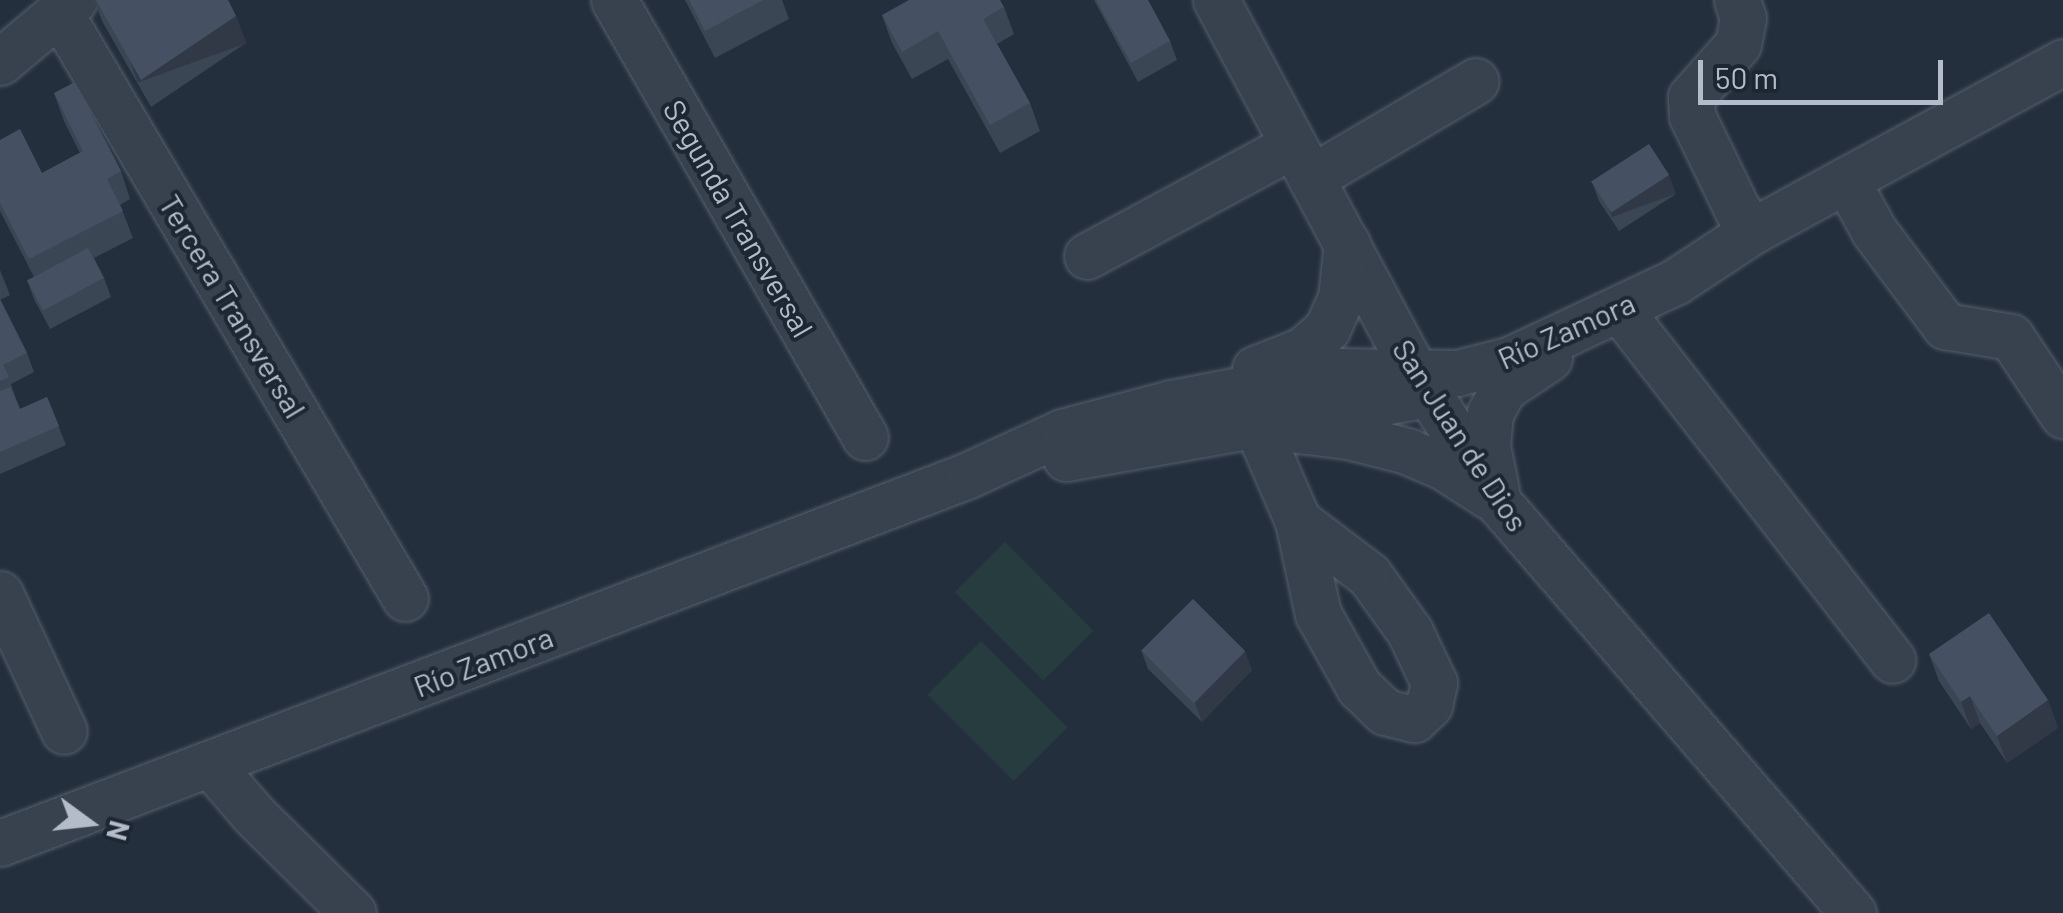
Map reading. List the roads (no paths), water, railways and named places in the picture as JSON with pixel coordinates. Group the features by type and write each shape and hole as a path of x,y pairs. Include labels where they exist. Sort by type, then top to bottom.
{"street":[{"name":"Segunda Transversal","path":"614,0 865,437"},
{"name":"San Juan de Dios","path":"1216,0 1388,323 1498,502 1854,913"},
{"path":"1737,0 1743,18 1738,44 1691,97 1692,116 1738,212 1754,230"},
{"path":"0,62 68,7"},
{"name":"Tercera Transversal","path":"68,7 405,598"},
{"name":"Río Zamora","path":"966,476 1240,431 1510,360 1674,282 1754,230 2063,62"},
{"path":"1086,256 1476,81"},
{"path":"1846,180 1874,232 1945,326 2011,337 2063,415"},
{"path":"1171,403 1303,350 1327,329 1342,298 1347,243"},
{"path":"1498,502 1487,446 1490,413 1504,388 1533,366 1661,302 1674,282"},
{"path":"1626,319 1892,660"},
{"path":"1388,323 1409,339 1440,353 1510,360"},
{"name":"Río Zamora","path":"0,843 966,476 1062,432 1171,403 1338,372 1422,383"},
{"path":"1240,431 1307,430 1407,451 1444,467 1498,502"},
{"path":"1240,431 1298,521"},
{"path":"0,594 64,731"},
{"path":"211,765 254,816 353,913"}]}
